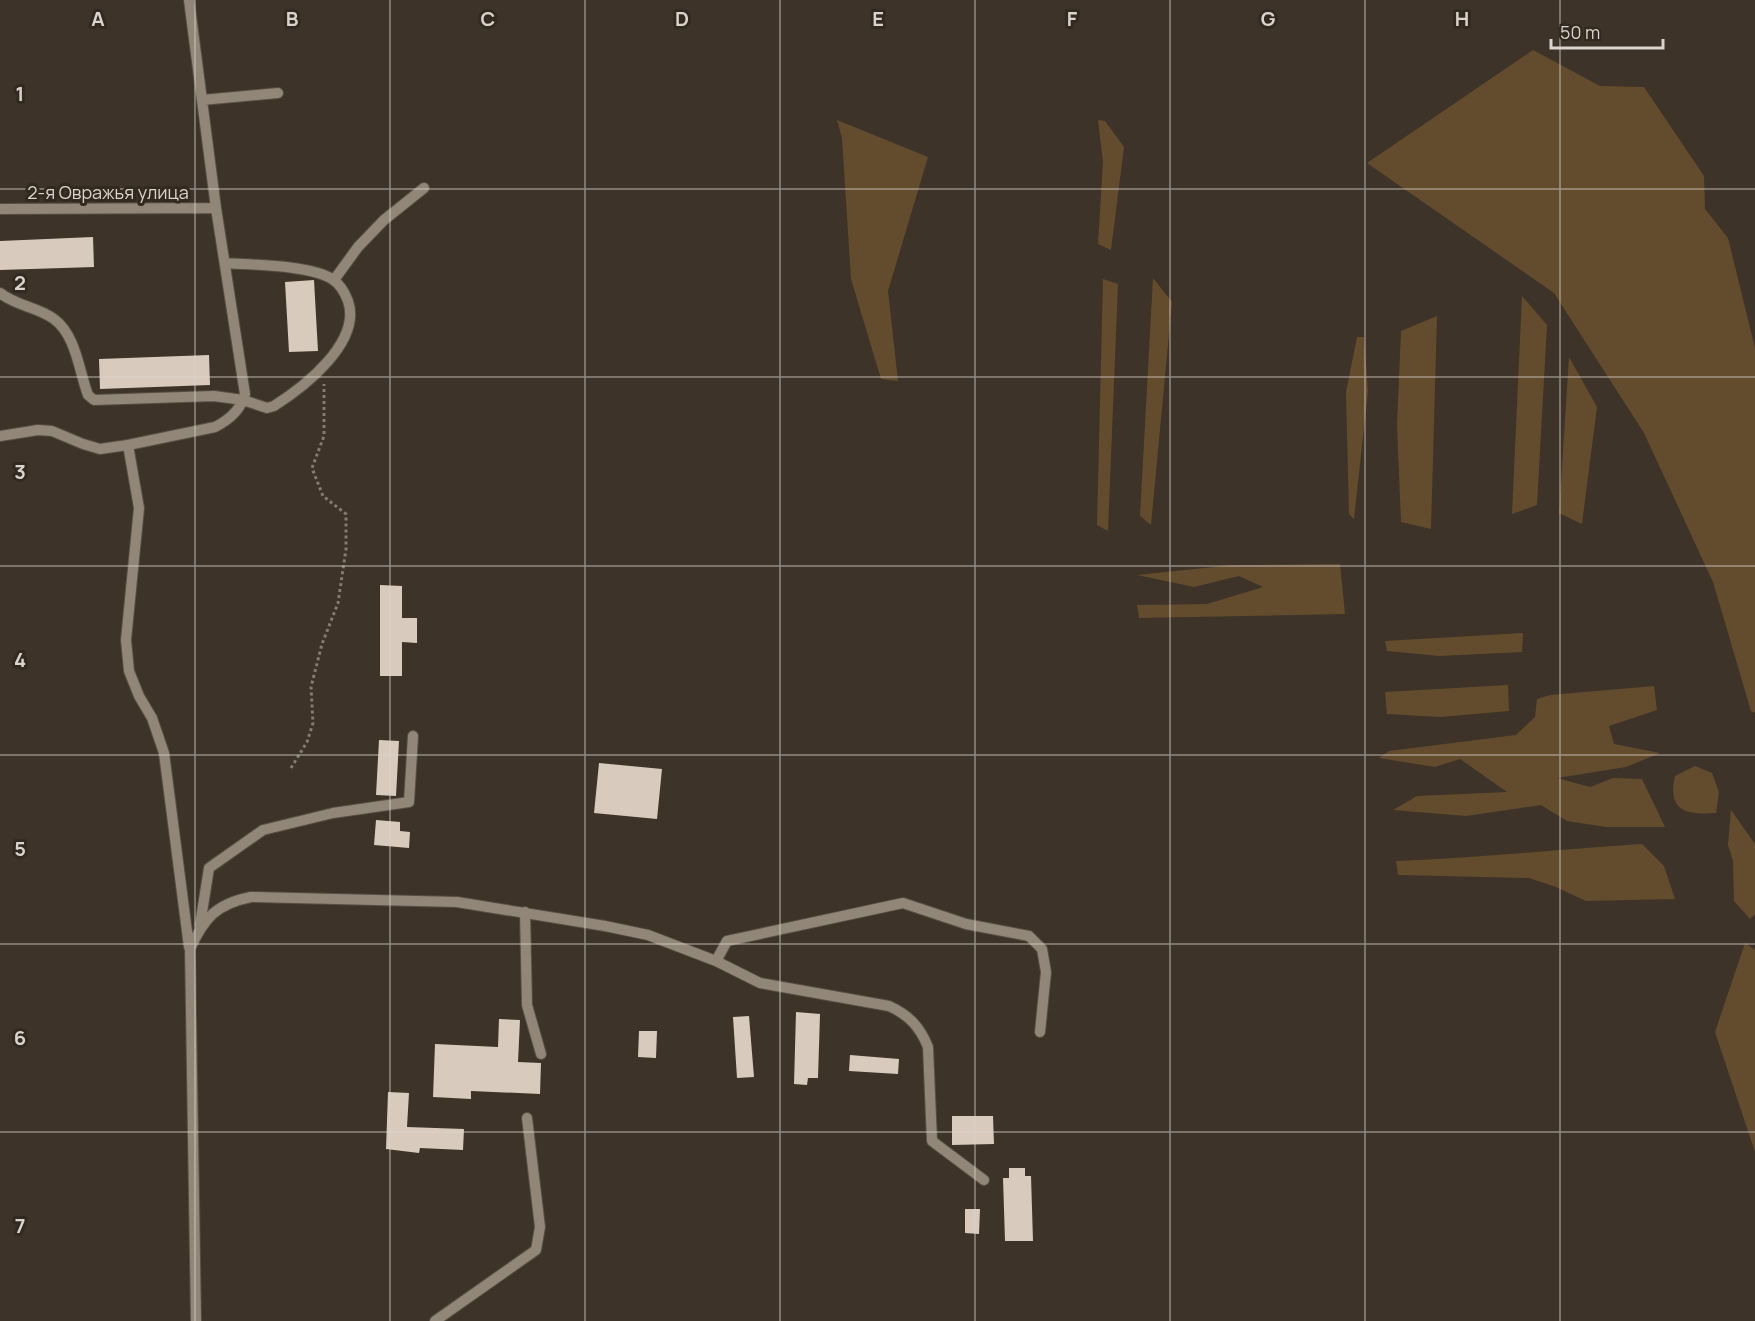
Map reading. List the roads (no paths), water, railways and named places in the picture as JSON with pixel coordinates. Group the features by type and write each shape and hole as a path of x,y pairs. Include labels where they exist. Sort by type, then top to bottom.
{"street":[{"path":"0,436 39,430 52,431 100,449 128,445 215,427 227,422 244,397 189,0"},
{"path":"202,100 278,93"},
{"path":"334,280 358,247 384,220 424,188"},
{"name":"2-я Овражья улица","path":"0,209 216,208"},
{"path":"0,293 20,306 54,319 66,332 88,395 94,400 244,397 267,408 274,406 297,391 338,349 349,327 351,310 345,293 334,280 317,272 225,263"},
{"path":"128,445 139,508 126,640 129,671 139,696 152,718 164,753 190,949 196,1321"},
{"path":"199,929 209,868 263,830 333,813 409,802 413,736"},
{"path":"190,949 199,929 209,915 235,900 250,897 457,902 648,935 716,961 760,983 870,1002 889,1006 903,1013 913,1021 928,1047 932,1141 984,1179"},
{"path":"716,961 727,942 903,903 966,924 1029,936 1042,949 1046,972 1040,1032"},
{"path":"525,912 527,1005 541,1054"},
{"path":"435,1321 536,1250 540,1227 527,1118"}]}
